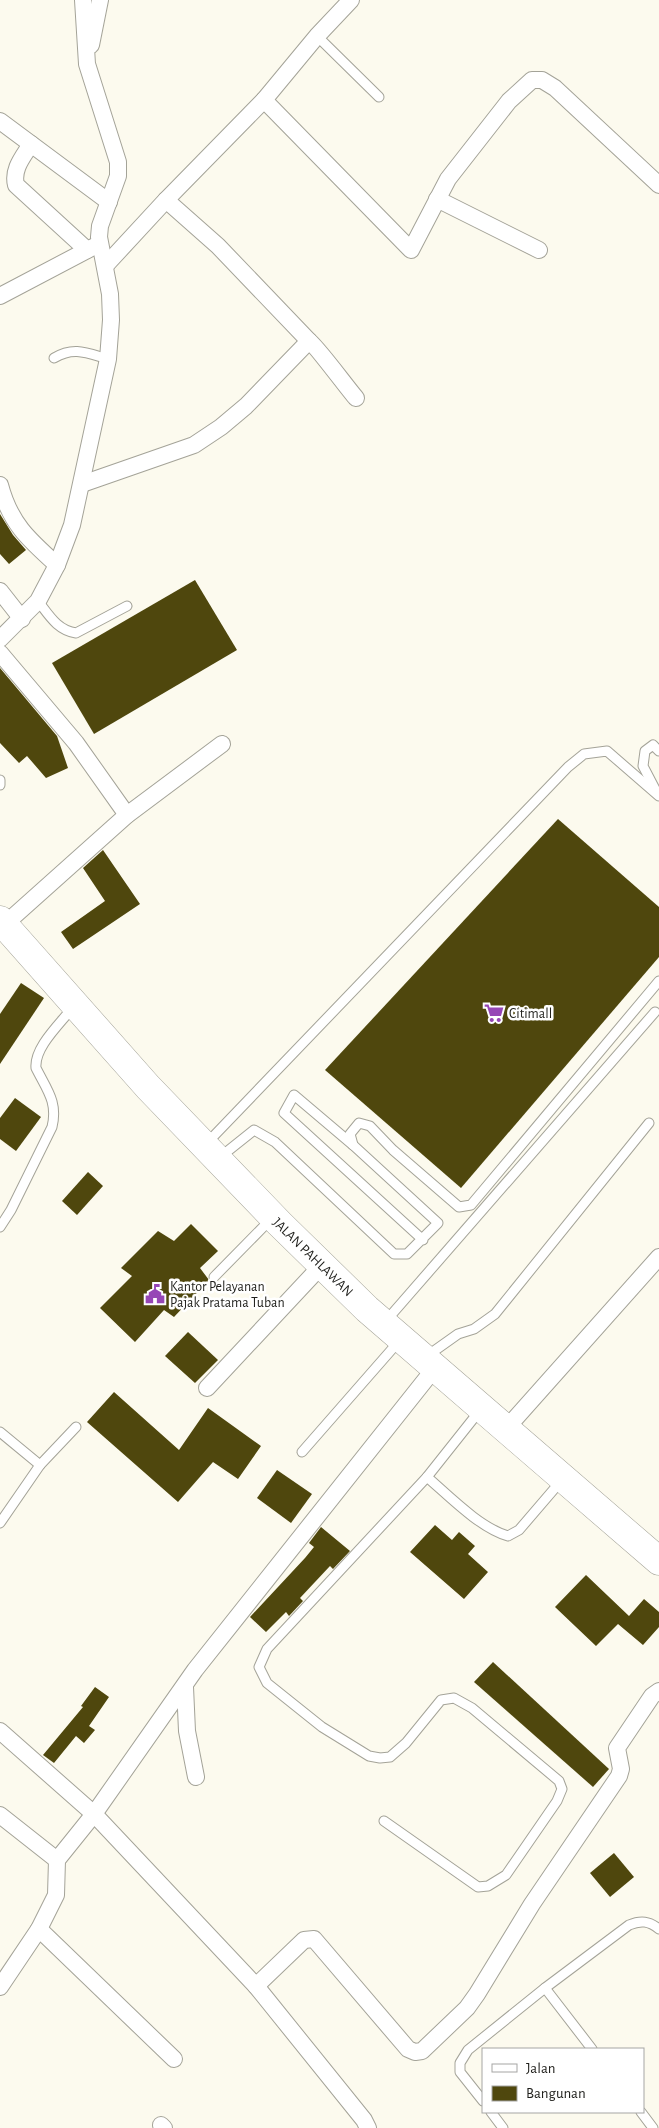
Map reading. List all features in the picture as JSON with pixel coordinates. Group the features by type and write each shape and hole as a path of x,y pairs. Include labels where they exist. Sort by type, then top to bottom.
{"highway":[{"name":"JALAN PAHLAWAN","path":"2,923 148,1087 322,1265 392,1332 659,1562"}],"street":[{"path":"0,296 94,247 99,237 100,226 118,176 118,162 87,64 83,0"},
{"path":"87,64 100,0"},
{"path":"105,266 166,200 264,100 317,36 351,0"},
{"path":"264,100 411,250 448,179 510,101 532,80 542,80 555,88 659,185"},
{"path":"0,121 109,202"},
{"path":"0,639 38,601 56,565 72,525 108,359 111,312 105,266 94,247 16,185 14,177 16,170 31,144"},
{"path":"437,199 539,250"},
{"path":"166,200 218,246 309,341 314,343 325,361 356,398"},
{"path":"82,484 194,445 221,427 246,406 309,341"},
{"path":"0,484 12,518 29,540 56,565"},
{"path":"0,592 22,619"},
{"path":"0,653 76,743 127,815"},
{"path":"2,923 127,815 222,744"},
{"path":"505,1430 659,1257"},
{"path":"207,1388 322,1265"},
{"path":"0,1988 39,1929 56,1895 57,1860 94,1814 185,1687 195,1670 429,1364"},
{"path":"185,1687 187,1731 196,1777"},
{"path":"256,1986 304,1940 314,1939 408,2049 415,2052 422,2051 467,2008 478,1994 532,1904 619,1776 621,1769 617,1748 652,1696 659,1691"},
{"path":"0,1732 94,1814 256,1986 368,2128"},
{"path":"0,1815 57,1860"},
{"path":"39,1929 174,2059"}],"lane":[{"path":"317,36 379,97"},
{"path":"54,358 64,352 72,351 108,359"},
{"path":"38,601 57,626 65,631 76,634 127,606"},
{"path":"659,751 653,745 645,751 643,766 659,796"},
{"path":"211,1153 568,767 584,754 607,751 659,796"},
{"path":"0,780 0,785"},
{"path":"459,1207 471,1206 659,981"},
{"path":"0,1227 11,1210 54,1120 54,1105 36,1068 36,1062 43,1046 75,1005"},
{"path":"302,1452 471,1222 655,1012"},
{"path":"211,1153 254,1130 275,1142 394,1254 407,1254 423,1240 438,1223 353,1145 294,1095 284,1112 423,1240"},
{"path":"353,1145 350,1134 352,1130 359,1123 370,1126 393,1150 459,1207 471,1222"},
{"path":"429,1364 458,1334 474,1329 495,1314 649,1123"},
{"path":"214,1277 273,1217"},
{"path":"384,1821 478,1887 488,1886 506,1874 557,1801 562,1789 559,1781 472,1708 454,1698 441,1700 406,1743 390,1757 380,1758 369,1756 322,1727 267,1683 259,1667 266,1649 427,1477 481,1409"},
{"path":"0,1523 40,1465 76,1427"},
{"path":"0,1432 40,1465"},
{"path":"427,1477 476,1518 498,1534 508,1536 519,1530 563,1479"},
{"path":"482,2100 460,2072 460,2063 468,2050 545,1988 630,1925 638,1921 646,1921 659,1929"},
{"path":"545,1988 591,2048"},
{"path":"492,2113 503,2128"},
{"path":"642,2113 653,2128"}],"building":[{"path":"0,514 13,535 26,550 9,564 0,554"},
{"path":"195,580 237,650 94,734 52,663"},
{"path":"0,668 57,736 68,768 46,778 27,756 19,763 0,743"},
{"name":"Citimall","path":"558,819 659,907 659,957 461,1188 325,1070"},
{"path":"103,850 140,904 73,949 61,932 105,901 83,868"},
{"path":"21,983 44,998 0,1064 0,1014"},
{"path":"15,1098 41,1117 16,1151 0,1139 0,1118"},
{"path":"88,1172 103,1186 77,1215 62,1201"},
{"name":"Kantor Pelayanan Pajak Pratama Tuban","path":"191,1224 218,1251 200,1268 209,1280 174,1317 164,1310 135,1342 100,1308 132,1276 121,1268 158,1231 174,1241"},
{"path":"188,1332 218,1360 195,1383 165,1356"},
{"path":"114,1392 179,1450 208,1408 261,1446 238,1479 213,1462 178,1502 87,1422"},
{"path":"277,1470 312,1494 291,1523 257,1498"},
{"path":"435,1525 452,1540 459,1532 475,1546 468,1554 488,1572 464,1599 410,1552"},
{"path":"321,1527 350,1551 333,1569 330,1566 300,1598 303,1601 289,1616 286,1612 266,1632 250,1617 314,1547 309,1543"},
{"path":"586,1575 629,1616 644,1599 659,1612 659,1627 643,1645 618,1624 596,1646 555,1607"},
{"path":"493,1662 609,1769 593,1787 474,1682"},
{"path":"95,1687 109,1697 89,1726 95,1730 84,1743 76,1736 54,1763 43,1755 83,1707 81,1706"},
{"path":"614,1853 634,1877 610,1897 590,1873"}],"place":[{"name":"Citimall","path":"494,1013"},
{"name":"Kantor Pelayanan Pajak Pratama Tuban","path":"155,1294"}]}
